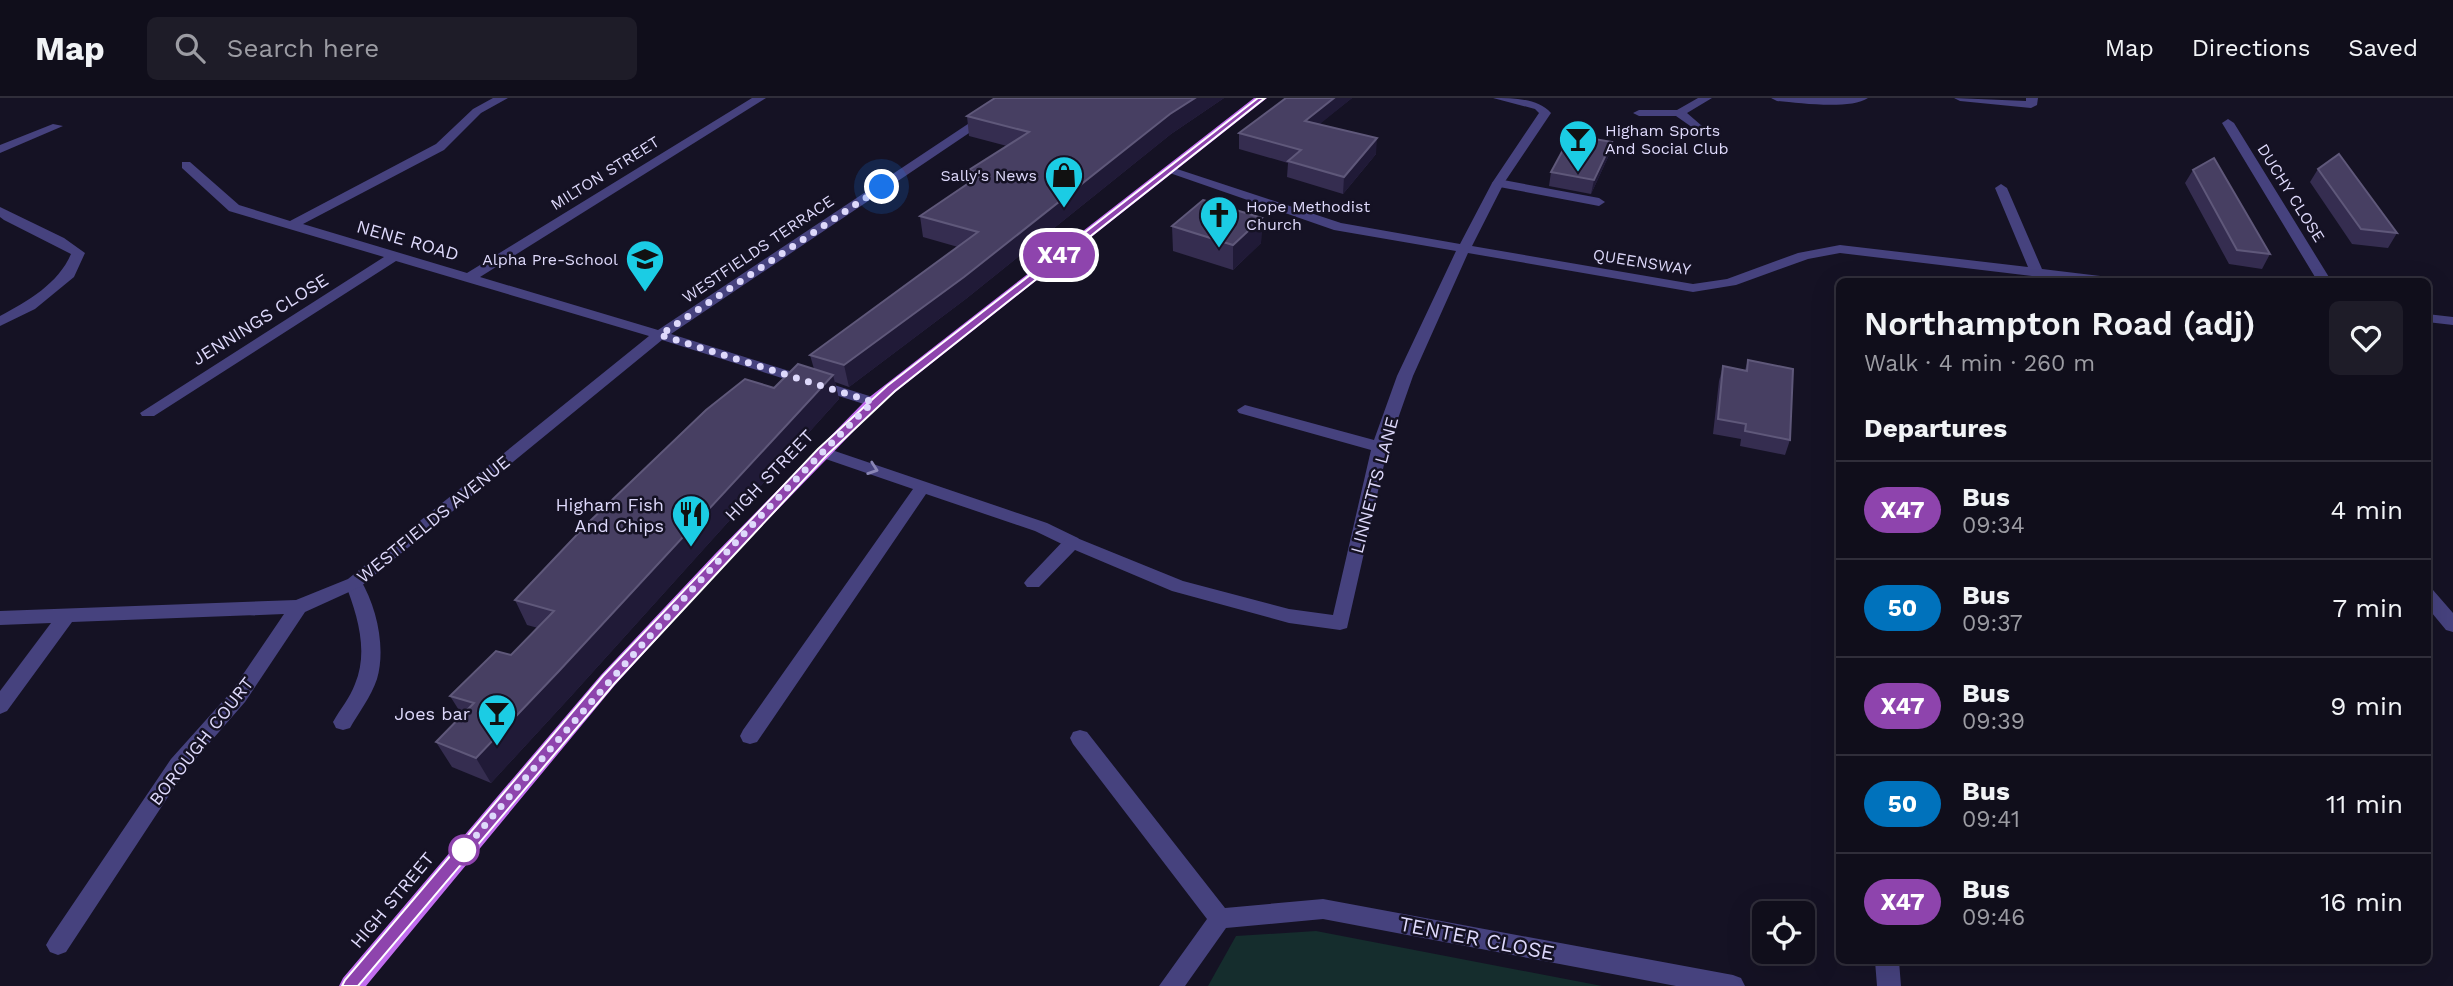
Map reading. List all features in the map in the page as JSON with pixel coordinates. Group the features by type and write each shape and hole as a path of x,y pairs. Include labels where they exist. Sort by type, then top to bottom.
{"main road":[{"name":"HIGH STREET","path":"351,986 608,680 822,452 873,402 1261,98"}],"street":[{"path":"294,224 440,147 477,111 502,98"},
{"name":"MILTON STREET","path":"469,278 760,98"},
{"name":"WESTFIELDS TERRACE","path":"660,335 1015,98"},
{"name":"LINNETTS LANE","path":"822,452 1041,527 1178,586 1289,616 1340,623 1380,447 1405,376 1463,250 1498,183 1545,113 1539,106 1499,98"},
{"path":"1639,113 1679,113 1706,98"},
{"path":"1777,98 1830,101 1862,98"},
{"path":"1960,98 2031,104 2032,98"},
{"path":"1679,113 1696,126"},
{"name":"DUCHY CLOSE","path":"2228,122 2323,278"},
{"path":"0,149 57,126"},
{"name":"NENE ROAD","path":"186,166 234,208 660,335 873,402"},
{"name":"QUEENSWAY","path":"1167,170 1339,228 1693,288 1731,284 1827,249 2040,277"},
{"path":"1498,183 1599,202"},
{"path":"2001,188 2040,277"},
{"path":"0,211 11,220 64,241 78,253 69,274 30,306 0,323"},
{"name":"JENNINGS CLOSE","path":"148,413 393,257"},
{"path":"2431,318 2453,321"},
{"name":"WESTFIELDS AVENUE","path":"0,618 298,607 354,583 660,335"},
{"path":"1245,410 1380,447"},
{"path":"750,736 923,486"},
{"path":"1033,583 1072,542"},
{"path":"343,723 367,678 372,645 367,615 354,583"},
{"path":"2431,600 2453,625"},
{"name":"BOROUGH COURT","path":"58,945 178,765 238,697 298,607"},
{"path":"0,706 66,616"},
{"path":"1080,738 1220,919 1171,986"},
{"name":"TENTER CLOSE","path":"1220,919 1324,909 1733,986"},
{"path":"1887,964 1889,986"}],"green space":[{"path":"1316,931 1602,986 1208,986 1236,936"}],"building":[{"path":"995,98 1195,98 1170,114 964,277 844,365 810,355 978,232 920,216 982,174 969,170 1029,132 967,116"},
{"path":"1286,98 1334,98 1305,121 1377,138 1344,177 1288,161 1301,150 1239,133"},
{"path":"1571,135 1612,142 1594,180 1551,172"},
{"path":"2339,154 2397,233 2361,229 2318,169"},
{"path":"2214,158 2270,254 2237,250 2193,170"},
{"path":"1203,200 1262,218 1233,245 1172,226"},
{"path":"1748,360 1793,369 1790,440 1745,431 1746,424 1718,419 1723,366 1747,371"},
{"path":"798,364 833,375 476,758 436,742 474,703 450,696 496,651 511,655 554,611 515,600 589,522 706,410 745,379 774,388"}],"bus line":[{"name":"X47","path":"351,986 608,680 720,558 873,402 1261,98"}],"place":[{"name":"Higham Sports And Social Club","path":"1578,173"},
{"name":"Sally's News","path":"1064,209"},
{"name":"Hope Methodist Church","path":"1219,249"},
{"name":"Alpha Pre-School","path":"645,293"},
{"name":"Higham Fish And Chips","path":"691,548"},
{"name":"Joes bar","path":"497,747"}],"route":[{"path":"464,850 458,857 608,680 720,558 873,402 660,335 882,187"}]}
